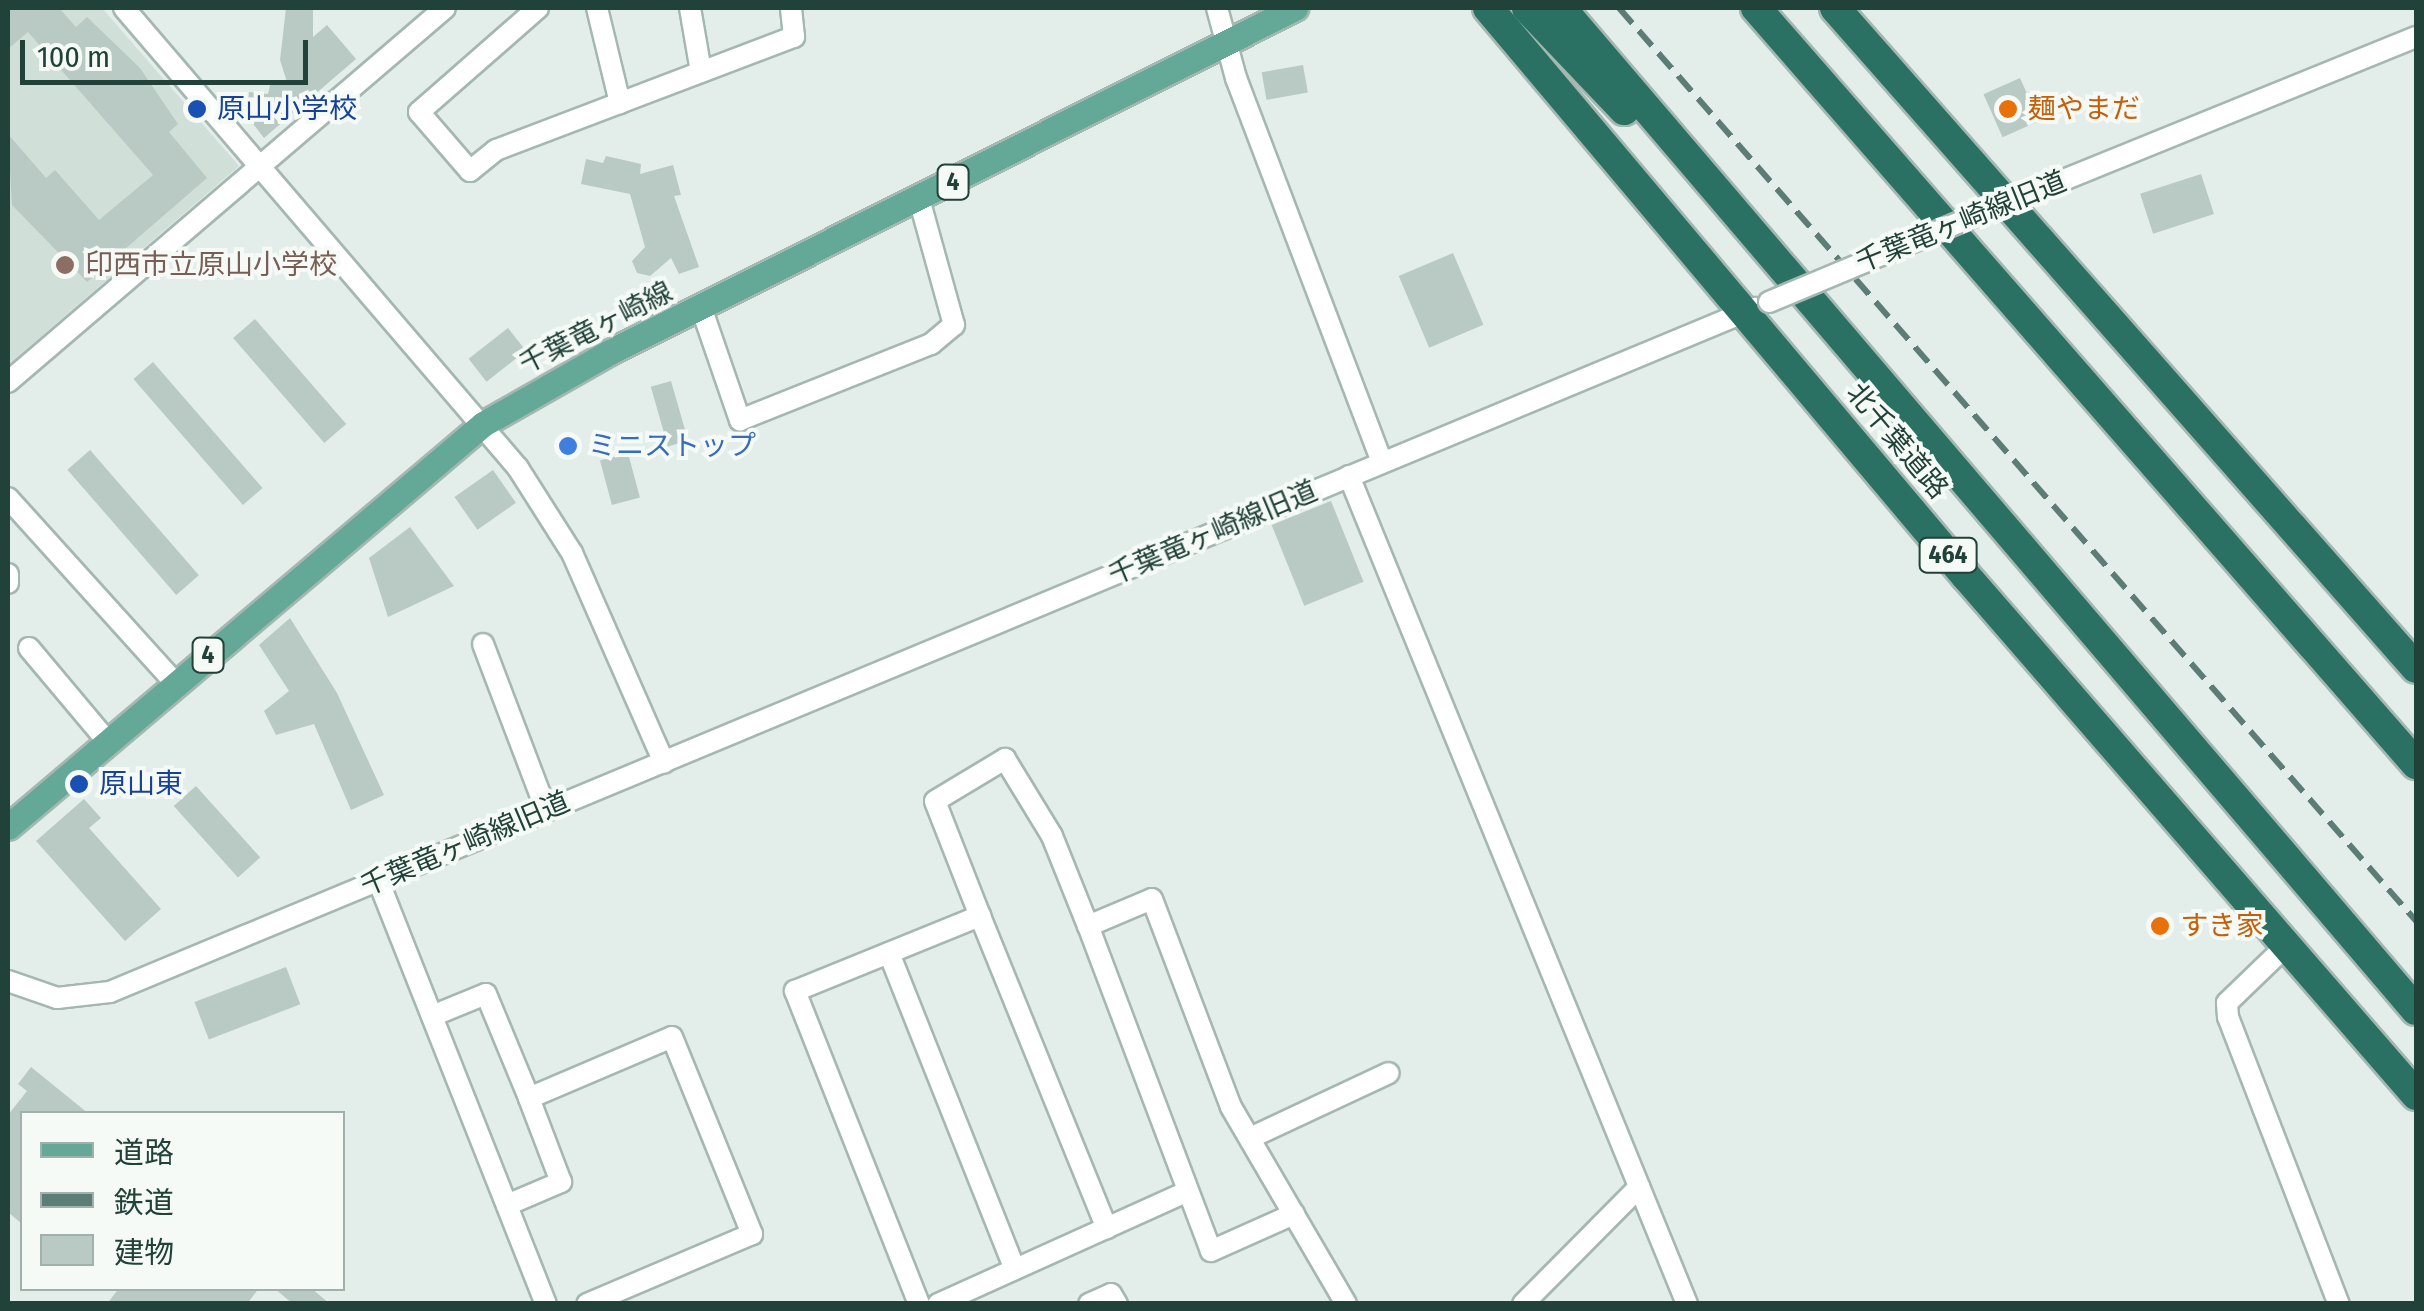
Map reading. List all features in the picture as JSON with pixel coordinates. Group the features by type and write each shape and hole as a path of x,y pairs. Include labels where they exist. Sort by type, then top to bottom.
{"highway":[{"name":"北千葉道路","path":"1488,8 1758,307 1966,576 2416,1095"},
{"path":"1527,8 1679,169 1741,216"},
{"name":"北千葉道路","path":"1561,8 2416,1010"},
{"path":"1756,8 2416,764"},
{"path":"1768,8 1839,103"},
{"path":"1836,8 2001,205 2416,668"}],"main road":[{"name":"千葉竜ヶ崎線","path":"8,827 483,424 701,308 1295,8"}],"street":[{"path":"124,8 483,424 572,553 664,763"},
{"path":"8,382 445,8"},
{"path":"538,8 419,112 470,171 496,150 794,37 792,8"},
{"path":"597,8 620,103"},
{"path":"690,8 700,72"},
{"path":"1217,8 1230,41 1236,78 1382,462"},
{"name":"千葉竜ヶ崎線旧道","path":"8,981 58,998 95,997 2001,205 2416,37"},
{"path":"701,308 740,420 931,344 954,326 919,199"},
{"path":"1349,476 1687,1304"},
{"path":"8,498 175,684"},
{"path":"8,574 8,583"},
{"path":"482,644 546,810"},
{"path":"29,648 106,742"},
{"path":"1107,1228 935,801 1005,759 1052,836 1211,1251 1294,1214"},
{"path":"378,880 546,1304"},
{"path":"1088,926 1152,900 1250,1138 1346,1304"},
{"path":"919,1304 796,991 980,916"},
{"path":"2288,944 2227,1003 2228,1017 2338,1304"},
{"path":"889,953 1014,1269"},
{"path":"432,1016 486,994 530,1098 562,1182 507,1205"},
{"path":"530,1098 672,1037 752,1234 587,1304"},
{"path":"1250,1138 1388,1073"},
{"path":"1523,1304 1638,1187"},
{"path":"938,1304 1188,1191"},
{"path":"1089,1304 1111,1294 1117,1304"}],"shaded area":[{"name":"印西市立原山小学校","path":"8,8 102,8 239,166 8,365"}],"building":[{"path":"8,8 59,8 76,27 87,17 140,68 178,124 169,132 207,178 87,282 12,205 8,134 46,178 55,170 99,220 153,175 28,32 8,49"},
{"path":"286,8 313,8 313,37 327,25 356,59 264,138 247,116 249,92 268,94 270,85 288,85 280,60"},
{"path":"1303,65 1308,93 1267,100 1262,72"},
{"path":"2020,78 2039,121 2003,137 1983,94"},
{"path":"606,156 641,164 640,174 673,165 681,195 674,196 699,267 679,274 671,258 650,276 637,273 632,261 645,247 630,194 581,184 586,159 603,163"},
{"path":"2201,174 2214,214 2153,234 2140,194"},
{"path":"1453,253 1483,325 1429,348 1399,276"},
{"path":"255,319 346,424 324,443 233,338"},
{"path":"508,328 526,351 486,382 469,359"},
{"path":"153,362 263,488 243,505 133,379"},
{"path":"671,381 688,441 668,446 651,387"},
{"path":"90,450 199,575 176,595 67,470"},
{"path":"628,453 640,497 612,505 600,461"},
{"path":"493,470 516,503 477,530 454,497"},
{"path":"1331,501 1364,582 1304,606 1272,525"},
{"path":"410,527 454,586 388,617 369,558"},
{"path":"290,618 337,693 384,795 351,810 314,724 276,735 264,711 289,691 259,645"},
{"path":"196,786 260,857 238,877 174,806"},
{"path":"84,799 101,818 89,828 161,909 125,941 36,841"},
{"path":"286,967 300,1004 209,1039 195,1002"},
{"path":"31,1067 85,1111 20,1111 20,1222 8,1212 8,1115 27,1091 18,1084"},
{"path":"117,1291 257,1291 247,1304 107,1304"},
{"path":"278,1291 315,1291 330,1304 293,1304"}],"railway":[{"path":"1619,8 2416,921"}],"place":[{"name":"原山小学校","path":"197,109"},
{"name":"麺やまだ","path":"2008,109"},
{"name":"印西市立原山小学校","path":"65,265"},
{"name":"ミニストップ","path":"568,446"},
{"name":"原山東","path":"79,784"},
{"name":"すき家","path":"2160,926"}]}
